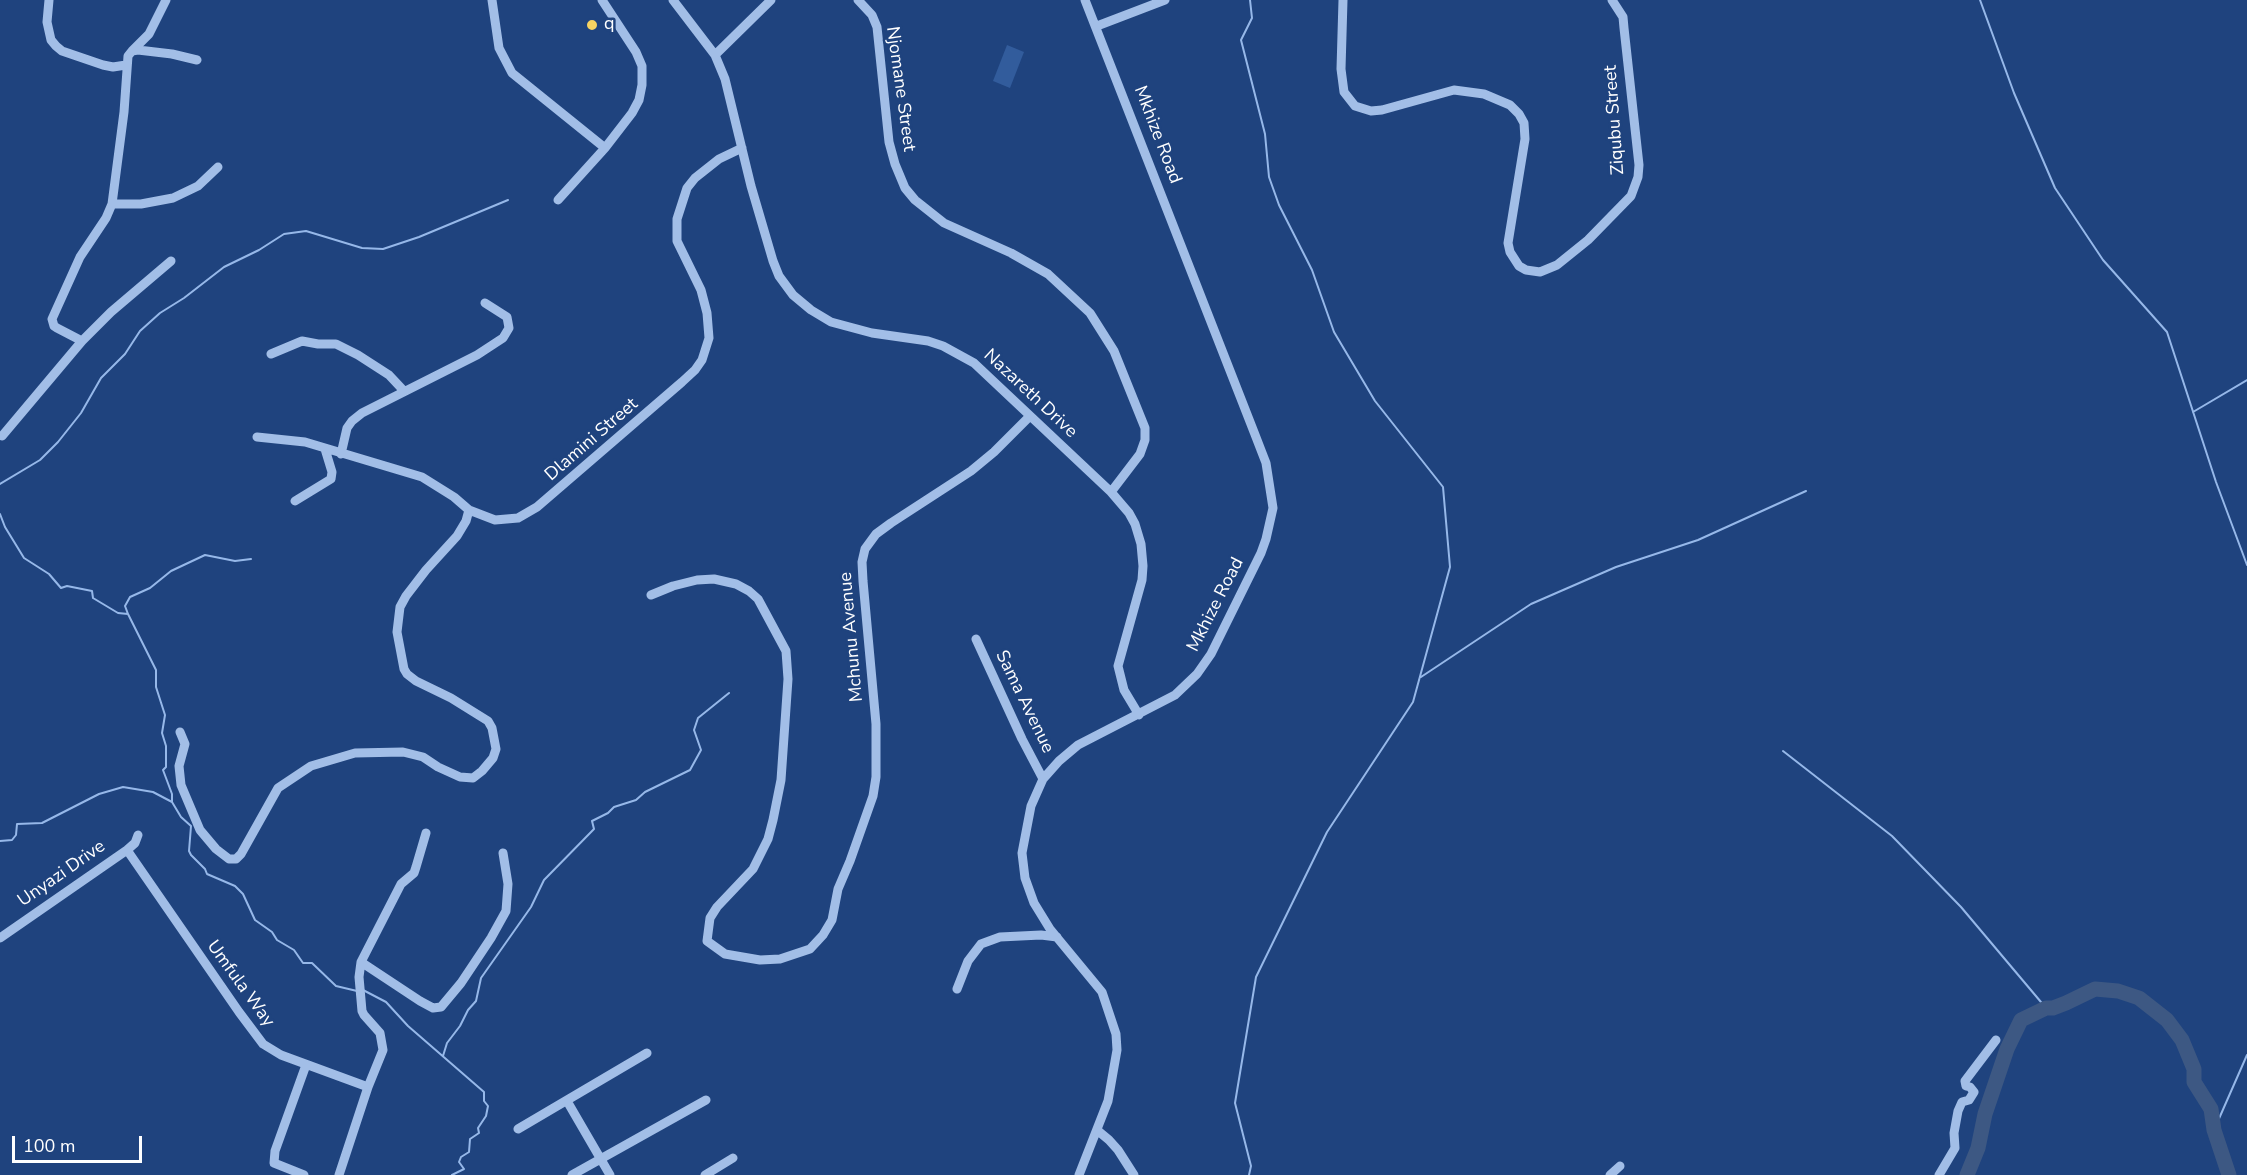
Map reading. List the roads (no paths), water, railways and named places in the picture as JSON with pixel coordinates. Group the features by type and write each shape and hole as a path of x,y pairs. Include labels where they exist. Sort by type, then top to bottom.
{"street":[{"path":"50,0 47,22 51,40 56,46 62,51 104,65 112,67 126,65"},
{"path":"82,340 54,326 52,319 80,257 106,218 112,204 124,112 128,56 149,34 166,0"},
{"path":"492,0 499,48 512,73 605,148"},
{"path":"558,200 605,148 639,100 642,66 636,52 602,0"},
{"name":"Nazareth Drive","path":"673,0 715,55 725,79 751,186 773,261 785,285 801,303 831,322 842,326 928,341 974,363 1111,492 1129,513 1141,544 1142,580 1118,666 1124,690 1138,715"},
{"path":"715,55 771,0"},
{"name":"Njomane Street","path":"858,0 872,15 877,27 890,142 895,164 905,188 915,200 944,223 1025,260 1048,274 1090,313 1114,351 1138,407 1145,428 1145,440 1131,468 1111,492"},
{"name":"Mkhize Road","path":"1079,1175 1097,1131 1113,1079 1118,1050 1116,1034 1102,992 1057,937 1034,903 1025,878 1022,853 1031,806 1043,778 1078,745 1138,715 1184,688 1197,674 1211,654 1261,553 1273,508 1262,453 1085,0"},
{"path":"1097,26 1165,0"},
{"name":"Ziqubu Street","path":"1343,0 1341,69 1344,92 1355,106 1364,110 1382,110 1442,92 1463,91 1484,94 1500,100 1519,114 1524,123 1525,139 1508,243 1510,252 1520,266 1526,270 1540,272 1557,265 1588,240 1631,196 1638,177 1623,17 1612,0"},
{"path":"132,51 172,54 197,60"},
{"name":"Dlamini Street","path":"257,437 294,440 422,477 454,497 469,510 495,520 518,518 537,507 695,370 707,349 709,326 701,290 677,241 677,219 687,188 695,178 719,159 742,148"},
{"path":"112,204 141,204 172,198 198,186 218,167"},
{"path":"2,436 82,340 171,261"},
{"path":"341,454 344,436 352,421 378,403 477,355 503,338 509,328 507,317 485,303"},
{"path":"271,354 302,341 336,344 389,375 404,391"},
{"name":"Mchunu Avenue","path":"651,595 697,580 714,579 736,584 758,599 786,651 788,679 781,780 768,839 753,869 717,907 710,918 707,940 725,954 760,960 780,959 810,949 827,930 832,920 838,890 873,796 878,758 863,581 862,562 865,549 876,534 971,471 1030,416"},
{"path":"295,501 331,479 332,472 325,449"},
{"path":"180,732 184,744 179,766 180,785 192,807 200,830 216,849 229,859 236,859 241,854 278,788 311,766 355,753 403,753 423,757 460,777 473,778 493,758 496,749 492,728 488,721 451,698 416,681 408,674 404,669 397,632 400,607 406,596 457,536 466,521 469,510"},
{"name":"Sama Avenue","path":"976,639 1017,731 1043,778"},
{"path":"339,1175 368,1087 382,1055 383,1044 380,1033 362,1011 359,977 362,962 401,884 414,873 426,833"},
{"name":"Unyazi Drive","path":"0,938 127,850 135,843 138,835"},
{"name":"Umfula Way","path":"127,850 257,1038 281,1055 368,1087"},
{"path":"362,962 420,1001 433,1008 441,1007 464,978 506,911 508,884 502,853"},
{"path":"957,989 968,961 981,944 1000,937 1041,935 1057,937"},
{"path":"1939,1175 1955,1148 1954,1133 1958,1111 1962,1102 1969,1100 1974,1092 1970,1086 1966,1086 1965,1081 1996,1040"},
{"path":"518,1129 647,1053"},
{"path":"304,1175 274,1163 275,1151 306,1065"},
{"path":"572,1175 706,1100"},
{"path":"567,1101 610,1175"},
{"path":"1097,1131 1114,1145 1134,1175"},
{"path":"705,1175 734,1158"},
{"path":"1610,1175 1620,1166"}],"waterway":[{"path":"1249,1175 1251,1166 1235,1103 1256,977 1327,832 1413,702 1450,567 1443,487 1375,401 1334,332 1312,270 1279,205 1269,177 1265,134 1241,40 1252,18 1250,0"},
{"path":"1980,0 2014,93 2055,188 2103,260 2167,332 2216,482 2247,565"},
{"path":"0,484 40,460 58,442 81,413 101,378 125,354 140,331 160,313 184,298 224,267 259,250 284,234 306,231 362,248 383,249 419,237 508,200"},
{"path":"2193,412 2247,380"},
{"path":"1421,677 1531,604 1616,567 1698,540 1806,491"},
{"path":"0,514 5,527 24,558 49,574 61,588 67,586 92,591 93,598 118,613 128,614 156,670 156,687 165,715 162,733 166,746 166,767 163,770 172,794 172,802 181,817 191,826 189,851 191,855 207,874 235,886 243,894 255,920 272,932 277,940 294,950 303,963 312,963 336,986 357,991"},
{"path":"128,614 125,606 130,597 150,588 171,571 205,555 235,561 251,559"},
{"path":"443,1056 447,1043 476,1001 481,978 531,907 544,880 594,829 592,821 608,813 614,807 636,800 645,792 690,770 701,750 694,730 698,718 729,693"},
{"path":"1783,751 1892,836 1961,907 2046,1008"},
{"path":"0,841 12,840 16,835 17,824 42,823 99,794 123,787 153,792 172,802"},
{"path":"1967,1175 1978,1148 1985,1114 2007,1049 2021,1020 2095,989 2118,991 2139,998 2167,1020 2182,1040 2194,1069 2194,1082 2211,1109 2214,1130 2229,1175"},
{"path":"363,990 386,1002 408,1026 484,1092 484,1101 488,1106 486,1116 478,1128 479,1133 470,1139 469,1152 461,1157 459,1162 464,1169 452,1175"},
{"path":"2214,1130 2247,1055"}],"place":[{"name":"q","path":"592,25"}]}
